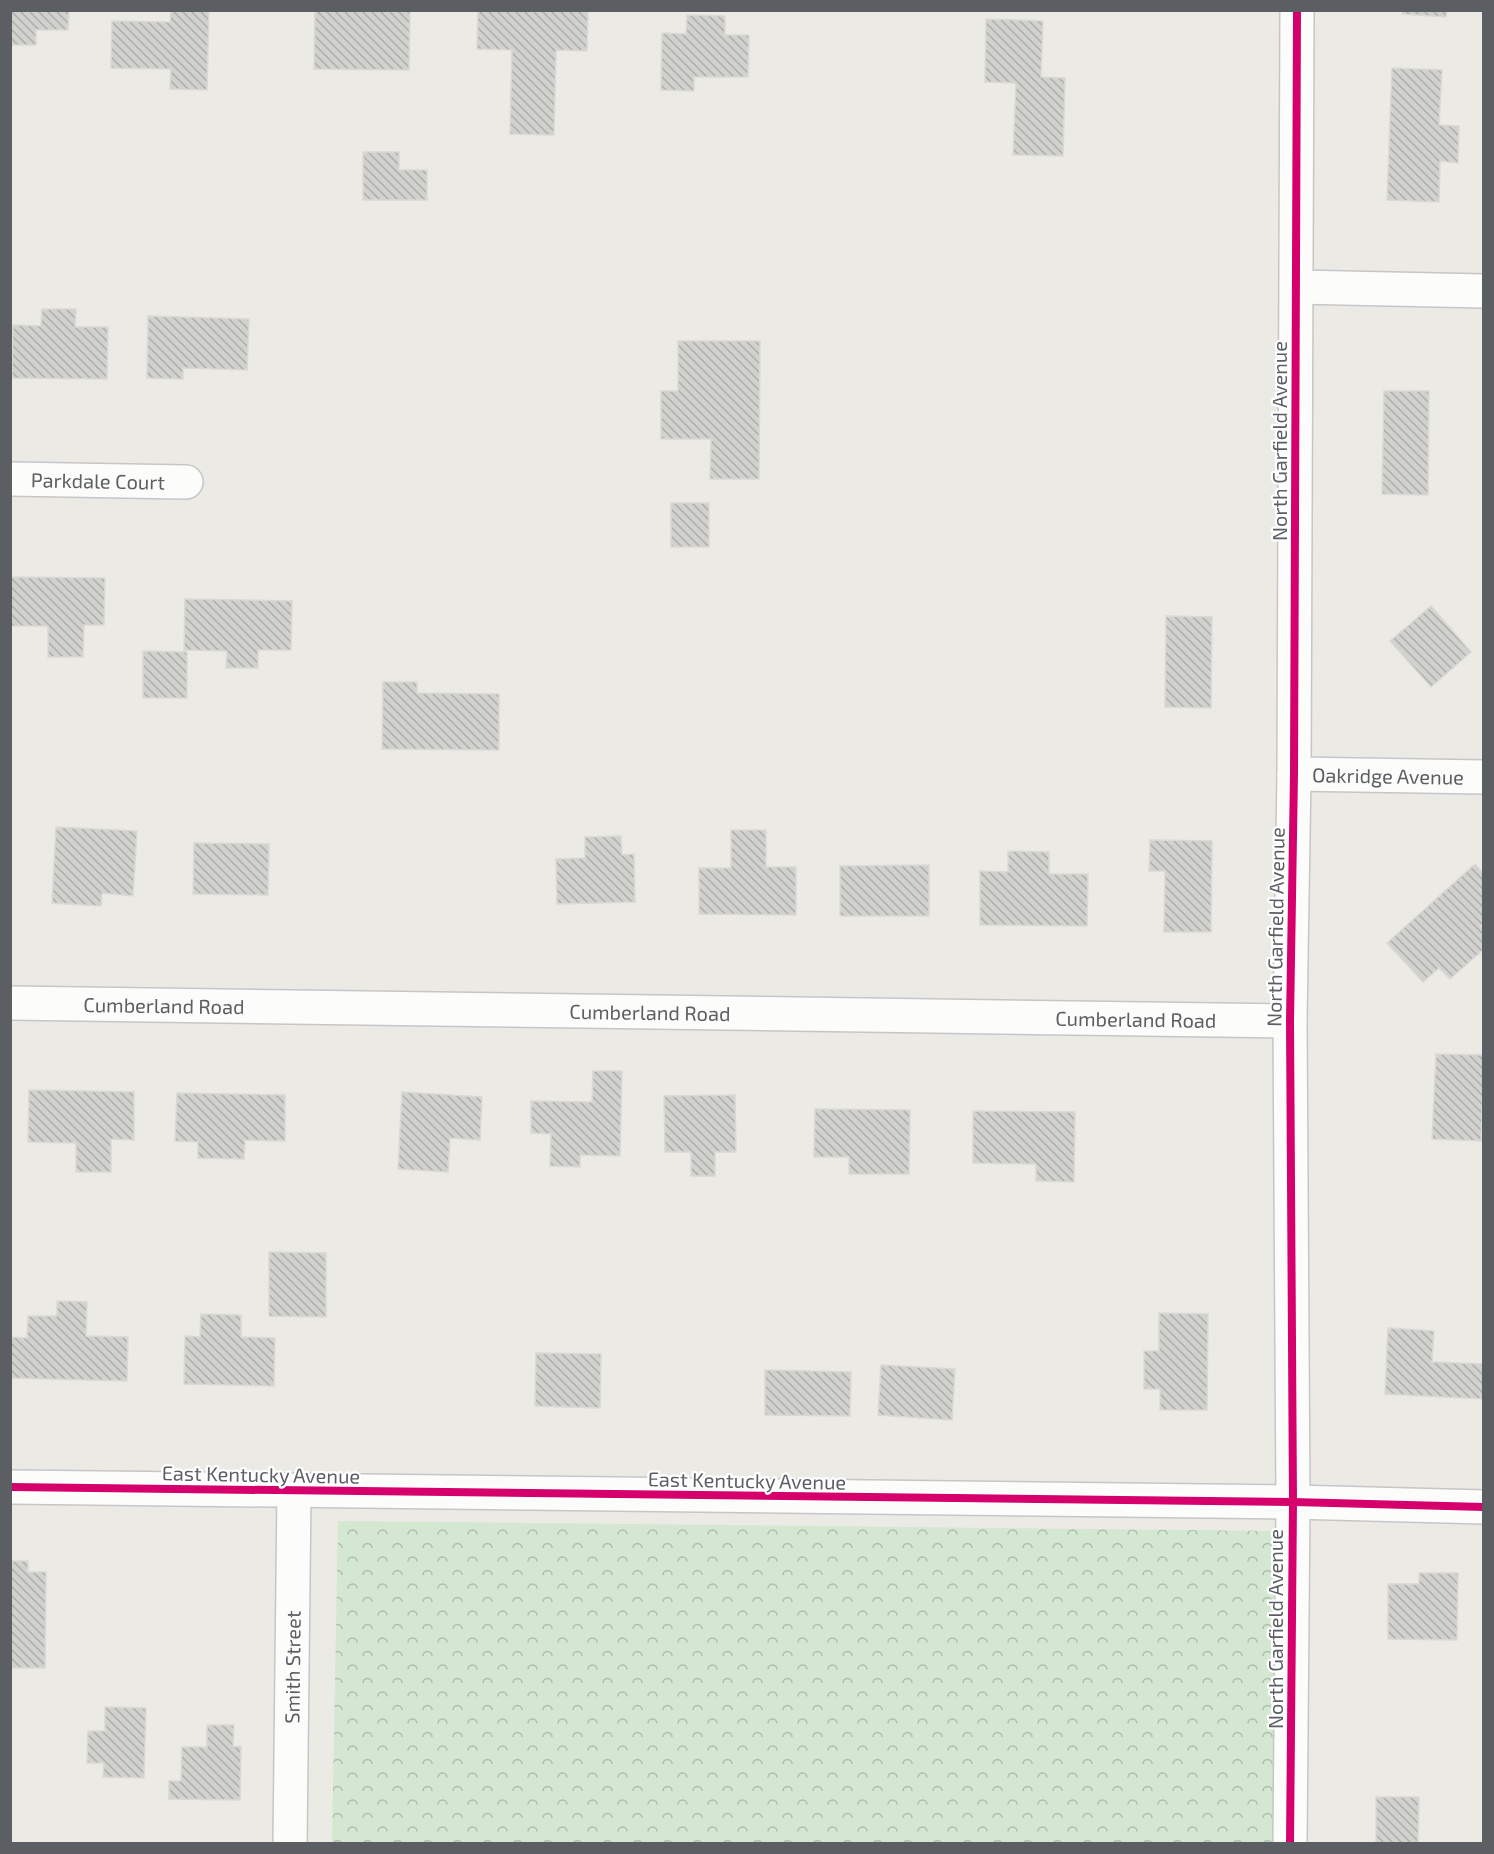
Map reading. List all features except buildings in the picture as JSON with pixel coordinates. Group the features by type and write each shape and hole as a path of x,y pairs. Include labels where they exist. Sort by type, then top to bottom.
{"street":[{"name":"North Garfield Avenue","path":"1290,1844 1293,1502 1290,1021 1294,774 1297,10"},
{"path":"1297,287 1484,291"},
{"name":"Parkdale Court","path":"10,479 186,482"},
{"name":"Oakridge Avenue","path":"1294,774 1484,777"},
{"name":"Cumberland Road","path":"10,1003 1290,1021"},
{"name":"East Kentucky Avenue","path":"10,1487 1293,1502 1484,1507"},
{"name":"Smith Street","path":"290,1844 294,1491"}],"green space":[{"path":"338,1521 1276,1531 1274,1843 332,1844"}],"cycle path":[{"path":"1290,1844 1293,1502 1290,1021 1294,774 1297,10"},
{"path":"10,1487 1293,1502 1484,1507"}]}
